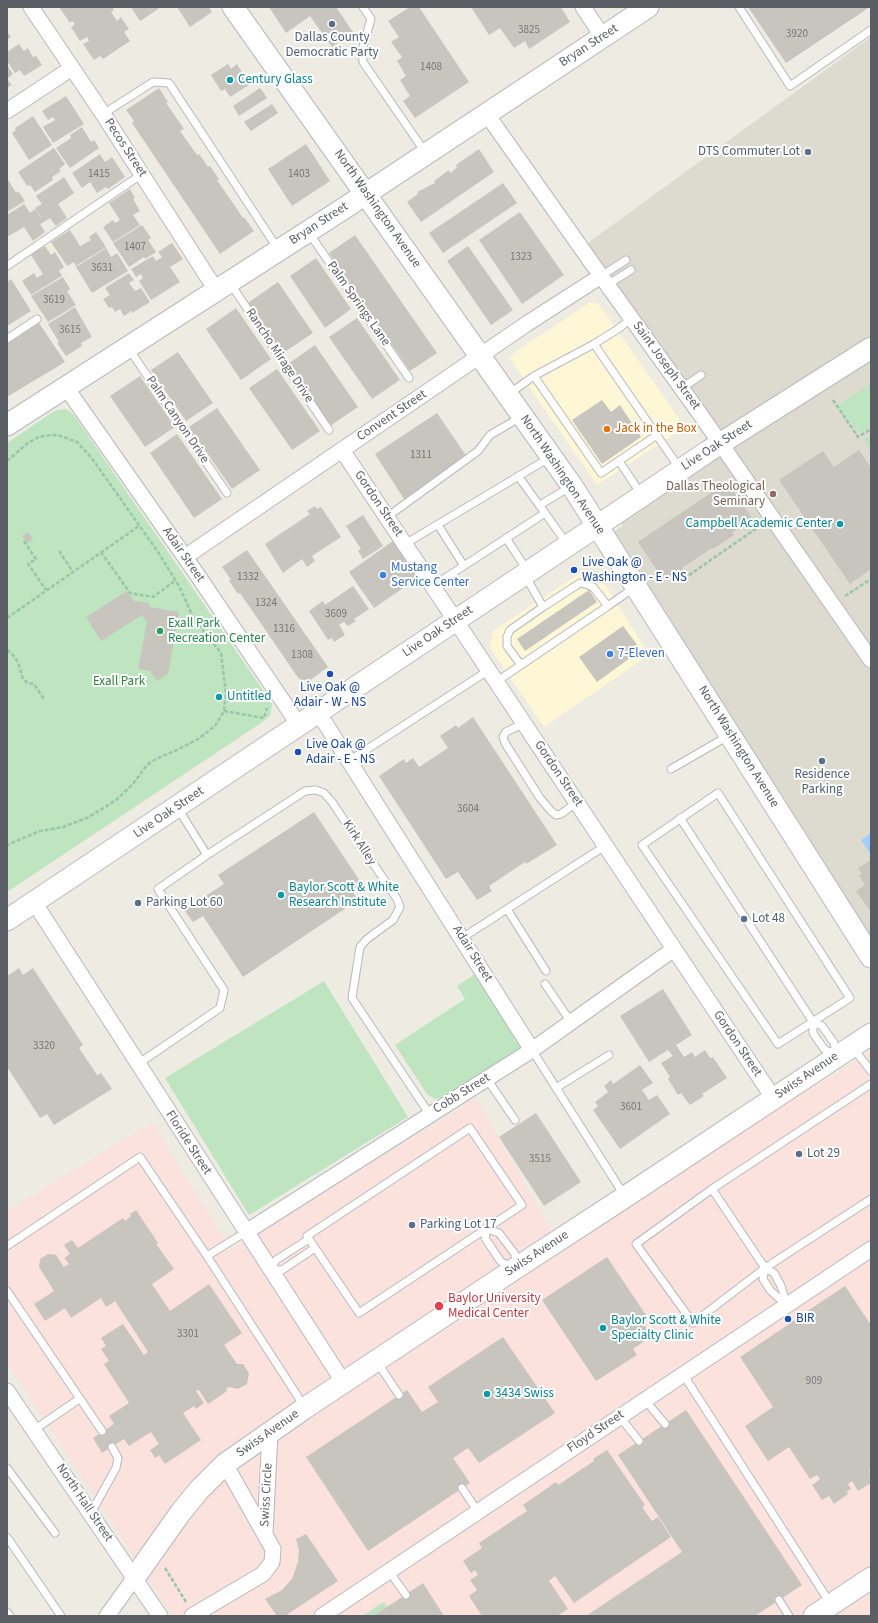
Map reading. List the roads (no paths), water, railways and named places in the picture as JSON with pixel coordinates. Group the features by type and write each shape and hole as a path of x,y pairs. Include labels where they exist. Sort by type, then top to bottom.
{"street":[{"name":"Pecos Street","path":"32,7 142,174 223,286"},
{"name":"North Washington Avenue","path":"233,7 572,486 871,957"},
{"path":"583,7 603,37"},
{"name":"Bryan Street","path":"7,425 366,194 648,7"},
{"path":"7,111 72,68"},
{"name":"Saint Joseph Street","path":"486,113 631,319 682,388 871,660"},
{"name":"Convent Street","path":"185,557 528,323 604,281"},
{"name":"Live Oak Street","path":"7,920 598,526 680,469 871,348"},
{"name":"Adair Street","path":"66,386 185,557 299,725"},
{"name":"Gordon Street","path":"342,450 774,1099"},
{"name":"Adair Street","path":"318,712 532,1050"},
{"name":"Floride Street","path":"34,902 344,1383"},
{"name":"Cobb Street","path":"246,1232 532,1050 674,949"},
{"name":"Swiss Avenue","path":"107,1616 181,1512 199,1490 225,1464 305,1408 871,1034"},
{"name":"Floyd Street","path":"322,1616 871,1249"},
{"name":"North Hall Street","path":"9,1397 34,1430 160,1616"},
{"name":"Swiss Circle","path":"265,1533 270,1432"},
{"name":"Swiss Circle","path":"192,1616 263,1574 272,1562 273,1549 225,1464"},
{"path":"823,1610 871,1578"}],"lane":[{"path":"363,7 370,19 362,50 363,62 426,153"},
{"path":"739,7 790,86 871,30"},
{"path":"103,114 153,82 169,83 279,250"},
{"path":"7,266 142,174"},
{"name":"Palm Springs Lane","path":"308,231 409,378"},
{"path":"604,281 626,260"},
{"path":"604,281 631,270"},
{"name":"Rancho Mirage Drive","path":"223,286 329,430"},
{"path":"7,339 36,319"},
{"path":"508,394 534,376 594,344 631,319"},
{"path":"594,344 680,469"},
{"name":"Palm Canyon Drive","path":"127,347 227,493"},
{"path":"682,388 701,375"},
{"path":"534,376 601,473 657,435"},
{"path":"387,517 478,451 490,435 522,416"},
{"path":"405,544 551,457"},
{"path":"619,461 642,496"},
{"path":"518,476 568,545"},
{"path":"540,506 572,486"},
{"path":"433,586 545,513"},
{"path":"438,525 464,566"},
{"path":"506,538 543,607"},
{"path":"521,665 507,646 507,637 510,630 543,607 580,583 586,584 593,588 608,606"},
{"path":"349,761 493,676 521,665 636,587"},
{"path":"524,723 506,732 504,737 505,744 540,798 556,815 561,814 577,802"},
{"path":"671,769 730,735"},
{"name":"Kirk Alley","path":"207,855 305,791 316,790 324,793 332,802 397,899 400,907 393,920 367,939 360,947 352,998 430,1115"},
{"path":"718,793 850,998 778,1044 642,845 680,818 718,793"},
{"path":"138,1064 220,1008 224,990 158,889 207,855 178,807"},
{"path":"680,818 813,1022 822,1026 834,1043 871,1071"},
{"path":"462,938 605,846"},
{"path":"507,909 546,971"},
{"path":"545,984 571,1022"},
{"path":"813,1022 813,1033 824,1049 845,1051"},
{"name":"Adair Street","path":"532,1050 625,1197"},
{"path":"556,1088 609,1054"},
{"path":"487,1079 515,1120"},
{"path":"871,1084 712,1189 636,1244 693,1323 765,1268 871,1199"},
{"path":"470,1128 522,1205 359,1313 309,1238 307,1236 470,1128"},
{"path":"7,1246 140,1157 207,1256 305,1408"},
{"path":"712,1189 765,1268 774,1273 781,1286 787,1305"},
{"path":"486,1229 499,1233 515,1254 516,1268 501,1262 485,1238 486,1229"},
{"path":"207,1256 246,1232"},
{"path":"270,1270 276,1260 309,1238"},
{"path":"270,1270 282,1270 315,1248"},
{"path":"765,1268 763,1279 770,1290 787,1305"},
{"path":"7,1291 102,1432"},
{"path":"377,1361 399,1395"},
{"path":"683,1374 823,1610"},
{"path":"34,1430 79,1399"},
{"path":"645,1400 665,1424"},
{"path":"620,1417 638,1441"},
{"path":"91,1513 116,1468 118,1458 112,1447"},
{"path":"7,1468 55,1533"},
{"path":"462,1488 478,1512"},
{"path":"7,1537 61,1616"},
{"path":"389,1571 406,1595"},
{"path":"779,1600 790,1616"},
{"path":"7,1612 10,1616"}],"water":[{"path":"871,833 871,855 861,840"}],"place":[{"name":"Dallas County Democratic Party","path":"332,24"},
{"name":"Century Glass","path":"230,80"},
{"name":"DTS Commuter Lot","path":"808,152"},
{"name":"Jack in the Box","path":"607,429"},
{"name":"Dallas Theological Seminary","path":"773,494"},
{"name":"Campbell Academic Center","path":"840,524"},
{"name":"Live Oak @ Washington - E - NS","path":"574,570"},
{"name":"Mustang Service Center","path":"383,575"},
{"name":"Exall Park Recreation Center","path":"160,631"},
{"name":"7-Eleven","path":"610,654"},
{"name":"Live Oak @ Adair - W - NS","path":"330,674"},
{"name":"Untitled","path":"219,697"},
{"name":"Live Oak @ Adair - E - NS","path":"298,752"},
{"name":"Residence Parking","path":"822,761"},
{"name":"Baylor Scott & White Research Institute","path":"281,895"},
{"name":"Parking Lot 60","path":"138,903"},
{"name":"Lot 48","path":"744,919"},
{"name":"Lot 29","path":"799,1154"},
{"name":"Parking Lot 17","path":"412,1225"},
{"name":"Baylor University Medical Center","path":"439,1306"},
{"name":"BIR","path":"788,1319"},
{"name":"Baylor Scott & White Specialty Clinic","path":"603,1328"},
{"name":"3434 Swiss","path":"487,1394"}],"park label":[{"name":"Exall Park","path":"119,682"}]}
